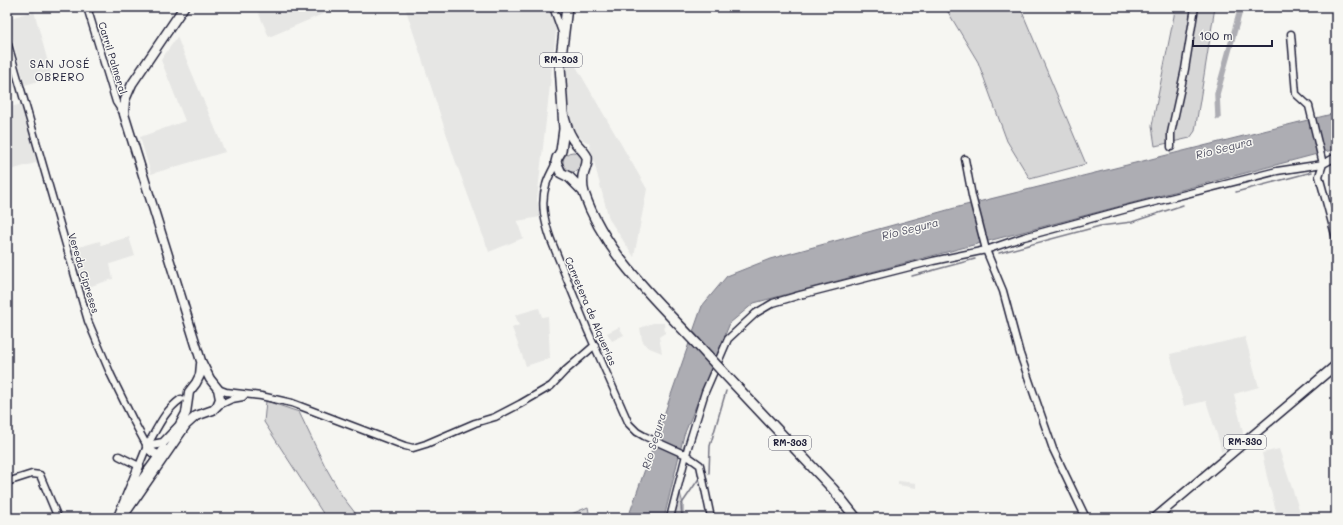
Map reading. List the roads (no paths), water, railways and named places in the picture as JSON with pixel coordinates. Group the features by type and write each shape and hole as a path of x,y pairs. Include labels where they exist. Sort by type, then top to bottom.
{"highway":[{"name":"RM-303","path":"567,7 560,65 564,129 561,151 556,162 559,170 583,191 602,229 628,268 833,489 856,518"},
{"name":"RM-303","path":"563,113 567,128 579,148 583,151 587,160 584,172 583,191"},
{"path":"561,151 570,146 579,148"},
{"path":"566,176 577,176 584,172"}],"main road":[{"path":"119,518 191,420 196,416 210,412 217,406 220,400 215,386 201,361 124,114 125,100 129,88 184,7"},
{"path":"119,518 131,494 181,425 186,413 184,400 200,375 201,361"},
{"name":"RM-330","path":"1155,518 1336,366"},
{"path":"196,383 206,382 215,386"},
{"path":"184,400 194,409 204,413"},
{"path":"177,438 164,453 159,455 153,453 147,446 162,443 181,425"},
{"path":"119,518 139,466"}],"street":[{"name":"Carril Palmeral","path":"87,7 116,102 124,114"},
{"path":"553,7 564,36"},
{"path":"1171,147 1171,133 1185,69 1194,7"},
{"path":"1291,34 1296,94 1309,106 1323,164 1319,176 1336,238"},
{"name":"Vereda Cipreses","path":"7,41 88,321 111,375 147,446"},
{"path":"670,518 686,455 705,392 728,340 756,313 773,303 933,261 986,250 1024,237 1130,208 1277,171 1323,164 1336,158"},
{"path":"965,159 972,196 986,250 1003,291 1020,354 1053,449 1086,518"},
{"name":"Carretera de Alquerías","path":"556,162 546,185 543,203 546,226 579,310 595,344 612,387 629,424 637,432 686,455 700,465 711,518"},
{"path":"548,179 552,176 566,176"},
{"path":"215,386 235,394 261,396 292,403 413,448 495,417 520,404 551,386 595,344"},
{"path":"217,406 240,397 261,396"},
{"path":"119,456 139,466 147,446 161,420 169,410 184,400"},
{"path":"7,482 32,474 40,475 58,518"}],"water":[{"name":"Río Segura","path":"1336,113 1336,149 754,303 730,323 684,435 664,518 628,518 702,306 727,276 770,259 962,206"}],"waterway":[{"path":"1218,117 1217,94 1241,7"},
{"path":"1236,192 1312,172"},
{"path":"999,253 1100,226 1132,222 1183,205"},
{"path":"912,276 975,259"},
{"path":"709,473 710,446 726,391"},
{"path":"682,518 681,505 700,477"}],"district":[{"name":"SAN JOSÉ OBRERO","path":"60,70"}]}
